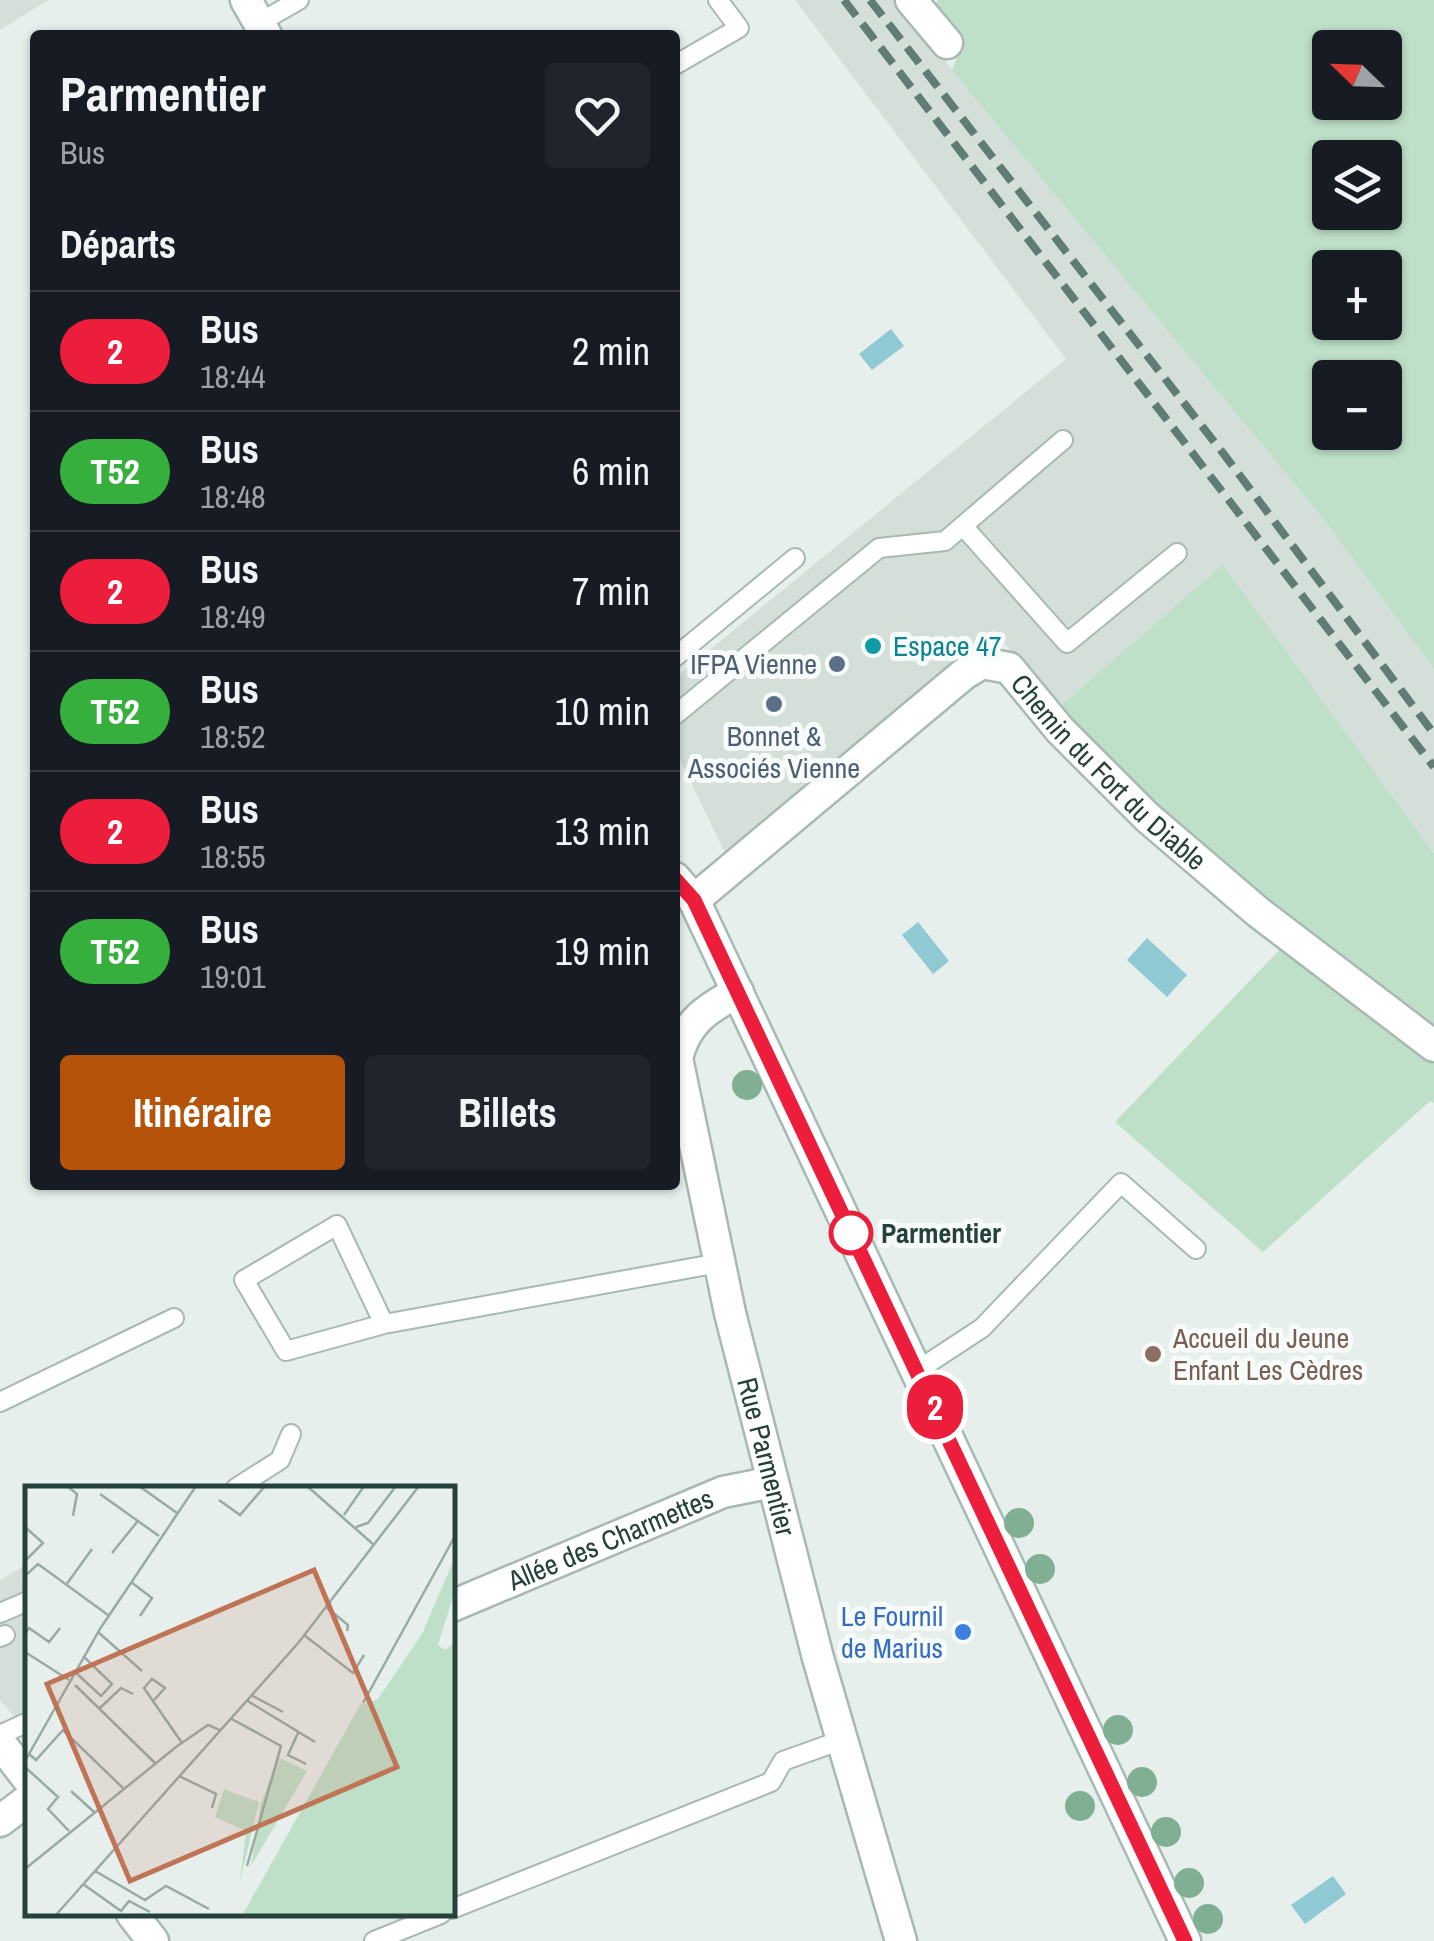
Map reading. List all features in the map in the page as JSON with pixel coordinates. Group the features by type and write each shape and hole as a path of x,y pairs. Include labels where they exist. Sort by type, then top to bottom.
{"street":[{"path":"910,0 947,43"},
{"name":"Chemin du Fort du Diable","path":"685,889 964,674 982,663 995,662 1009,668 1060,730 1147,817 1258,912 1434,1046"},
{"path":"685,889 738,992 1106,1779 1186,1941"},
{"name":"Rue Parmentier","path":"680,1049 688,1026 703,1011 738,992"},
{"name":"Rue Parmentier","path":"680,1073 719,1262 774,1482 842,1740 901,1941"},
{"name":"Allée des Charmettes","path":"455,1605 723,1492 774,1482"},
{"path":"0,1744 25,1774"},
{"path":"0,1821 25,1802"},
{"path":"134,1916 154,1941"}],"lane":[{"path":"257,19 299,0"},
{"path":"680,62 739,28 718,0"},
{"path":"680,711 879,548 945,541 1064,440"},
{"path":"963,526 1067,643 1177,553"},
{"path":"680,652 795,558"},
{"path":"918,1370 982,1328 1122,1183 1196,1248"},
{"path":"384,1324 337,1224 244,1280 286,1351 384,1324 719,1262"},
{"path":"0,1402 174,1318"},
{"path":"239,1486 280,1460 291,1434"},
{"path":"0,1613 25,1602"},
{"path":"0,1735 25,1723"},
{"path":"455,1907 771,1782 784,1761 842,1740"},
{"path":"374,1941 435,1916"}],"shaded area":[{"path":"0,0 48,0 0,30"},
{"path":"795,0 895,0 1322,517 1434,669 1434,853 1223,566 1059,707 993,630 727,857 680,760 680,674 1066,359"},
{"path":"25,1565 25,1729 0,1700 0,1580"}],"green space":[{"path":"938,0 1434,0 1434,669 1322,517 952,70 963,44 935,6"},
{"path":"1223,565 1434,853 1434,1030 1297,930 1146,802 1059,707"},
{"path":"1285,944 1434,1059 1434,1103 1430,1101 1263,1252 1115,1122"}],"water":[{"path":"891,329 904,346 872,370 859,354"},
{"path":"918,922 949,961 933,974 902,935"},
{"path":"1147,938 1187,975 1167,997 1127,960"},
{"path":"1333,1876 1346,1894 1305,1924 1291,1905"}],"railway":[{"path":"844,0 1434,767"},
{"path":"870,0 1226,457 1434,734"}],"bus line":[{"name":"2","path":"680,885 694,900 1185,1941"}],"place":[{"name":"Espace 47","path":"873,646"},
{"name":"IFPA Vienne","path":"837,664"},
{"name":"Bonnet & Associés Vienne","path":"774,704"},
{"name":"Parmentier","path":"851,1233"},
{"name":"Accueil du Jeune Enfant Les Cèdres","path":"1153,1354"},
{"name":"Le Fournil de Marius","path":"963,1632"}]}
